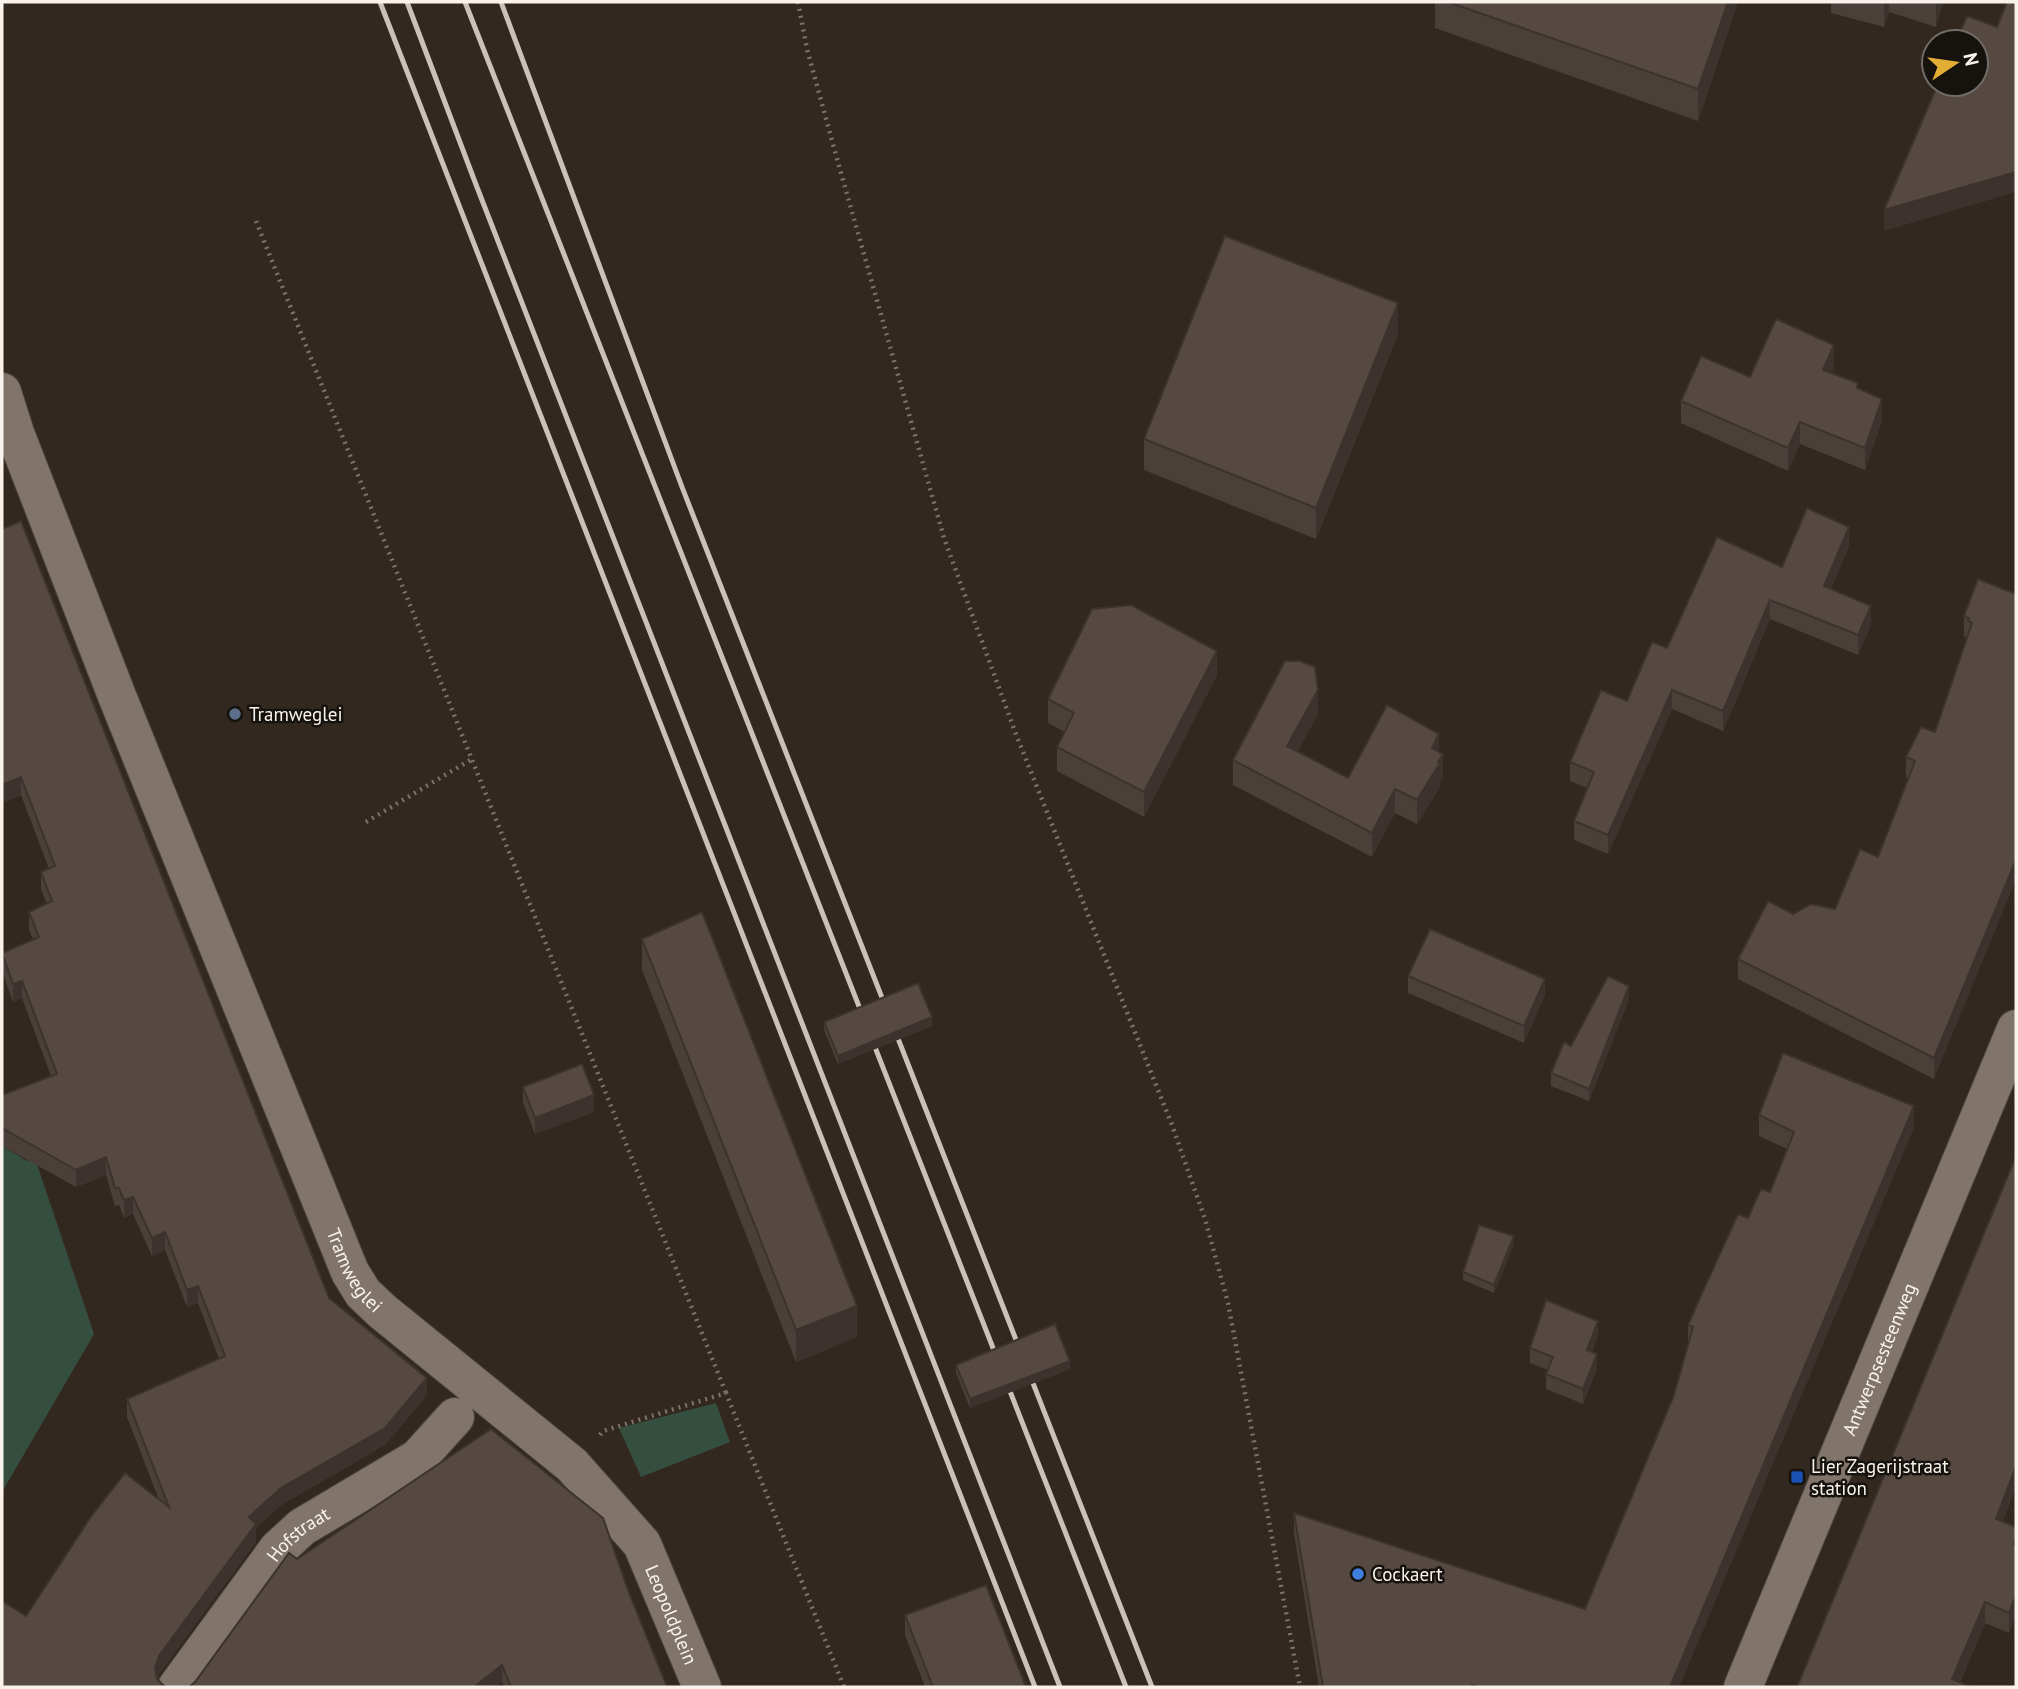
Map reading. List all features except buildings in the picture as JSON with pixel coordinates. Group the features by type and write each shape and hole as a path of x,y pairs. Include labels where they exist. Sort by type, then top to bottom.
{"street":[{"name":"Tramweglei","path":"2,392 15,433 117,696 350,1272 363,1293 382,1311 572,1465 642,1545"},
{"name":"Antwerpsesteenweg","path":"1743,1687 2016,1029"},
{"name":"Hofstraat","path":"177,1687 278,1549 302,1527 418,1458 455,1417"},
{"name":"Leopoldplein","path":"642,1545 702,1687"}],"path":[{"path":"799,2 798,10 807,49 944,538 1017,737 1172,1125 1205,1219 1228,1303 1300,1687"},
{"path":"256,221 844,1687"},
{"path":"366,822 472,759"},
{"path":"572,1465 603,1431 726,1393"}],"green space":[{"path":"2,1146 27,1161 35,1158 94,1334 2,1492"},
{"path":"716,1403 730,1442 641,1477 619,1428"}],"railway":[{"path":"380,2 1035,1687"},
{"path":"407,2 1060,1687"},
{"path":"465,2 1126,1687"},
{"path":"501,2 682,487 1152,1687"}],"place":[{"name":"Tramweglei","path":"235,714"},
{"name":"Lier Zagerijstraat station","path":"1797,1477"},
{"name":"Cockaert","path":"1358,1574"}]}
